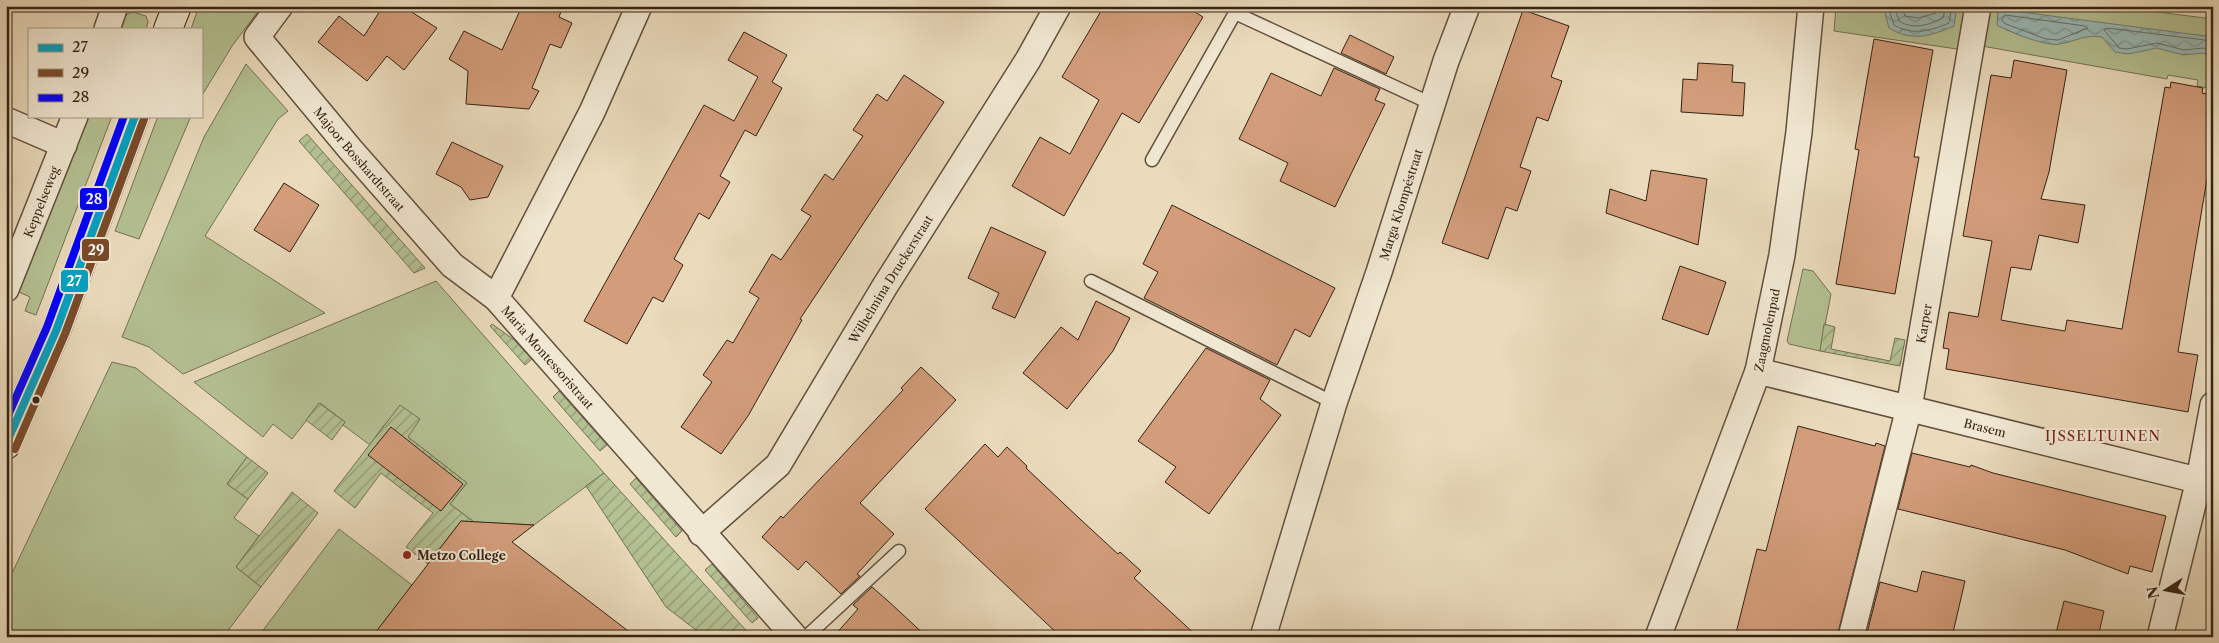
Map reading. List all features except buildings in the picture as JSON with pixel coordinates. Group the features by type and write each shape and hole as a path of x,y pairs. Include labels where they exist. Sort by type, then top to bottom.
{"main road":[{"path":"6,445 56,331 134,118"}],"street":[{"path":"107,28 115,6"},
{"name":"Majoor Bosshardtstraat","path":"280,6 257,37 350,149 452,265 496,298"},
{"name":"Maria Montessoristraat","path":"639,6 592,112 496,298 701,533 795,637"},
{"name":"Wilhelmina Druckerstraat","path":"701,533 778,465 885,286 1028,60 1058,6"},
{"name":"Marga Klompéstraat","path":"1267,635 1334,403 1379,272 1432,104 1467,6"},
{"name":"Zaagmolenpad","path":"1658,637 1758,371 1785,236 1799,132 1811,6"},
{"name":"Karper","path":"1851,637 1909,408 1978,6"},
{"name":"Keppelseweg","path":"6,289 74,118"},
{"path":"6,120 64,145"},
{"name":"Brasem","path":"1758,371 2206,482"},
{"path":"2160,637 2206,482 2213,404"}],"lane":[{"path":"1152,160 1235,13 1432,104"},
{"path":"1091,281 1334,403"},
{"path":"806,637 899,551"}],"green space":[{"path":"199,6 262,6 232,46 202,95 202,28 191,28"},
{"path":"1836,6 1968,6 1962,42 1957,49 1834,31"},
{"path":"1987,6 2110,6 2213,19 2213,89 2197,86 2198,80 2168,75 2167,79 1982,46"},
{"path":"133,12 146,16 148,22 146,28 121,28 126,15"},
{"path":"246,64 288,111 278,119 205,236 325,313 183,374 149,347 122,337 204,137"},
{"path":"87,118 111,118 36,315 25,311 30,297 19,292"},
{"path":"157,118 190,118 139,239 115,231"},
{"path":"307,134 425,268 414,273 299,141"},
{"path":"1803,269 1813,271 1831,294 1820,351 1789,344 1787,341"},
{"path":"436,281 604,473 534,525 474,522 450,504 467,483 408,437 384,425 370,445 343,425 345,422 320,403 292,439 273,424 263,437 194,382"},
{"path":"492,324 513,339 532,359 525,365 490,326"},
{"path":"1824,324 1835,327 1831,349 1890,361 1895,338 1905,340 1900,366 1820,351"},
{"path":"112,362 136,368 247,457 227,484 248,499 234,518 259,536 236,567 261,587 223,637 6,637 6,586"},
{"path":"559,391 607,445 600,451 553,397"},
{"path":"319,403 345,422 332,440 306,420"},
{"path":"400,405 420,419 408,437 467,483 450,504 474,522 461,521 428,564 406,547 433,513 381,473 355,508 334,491"},
{"path":"247,457 268,473 248,499 227,484"},
{"path":"604,473 752,637 705,637 666,607 586,486"},
{"path":"636,478 682,531 676,537 630,484"},
{"path":"292,492 318,513 261,587 236,567"},
{"path":"339,529 412,585 372,637 258,637"},
{"path":"712,564 758,618 752,623 705,570"}],"water":[{"path":"1883,6 1957,6 1954,26 1929,35 1914,36 1889,28"},
{"path":"1998,9 2213,37 2213,57 2203,53 2183,55 2157,48 2128,54 2115,52 2102,37 2096,36 2060,44 2046,43 2019,35 1997,25"}],"transit line":[{"name":"28","path":"6,420 47,327 123,118"},
{"name":"27","path":"6,444 56,331 134,118"},
{"name":"29","path":"15,449 65,334 144,119"}],"place":[{"name":"Metzo College","path":"407,555"}],"district":[{"name":"IJSSELTUINEN","path":"2103,436"}]}
